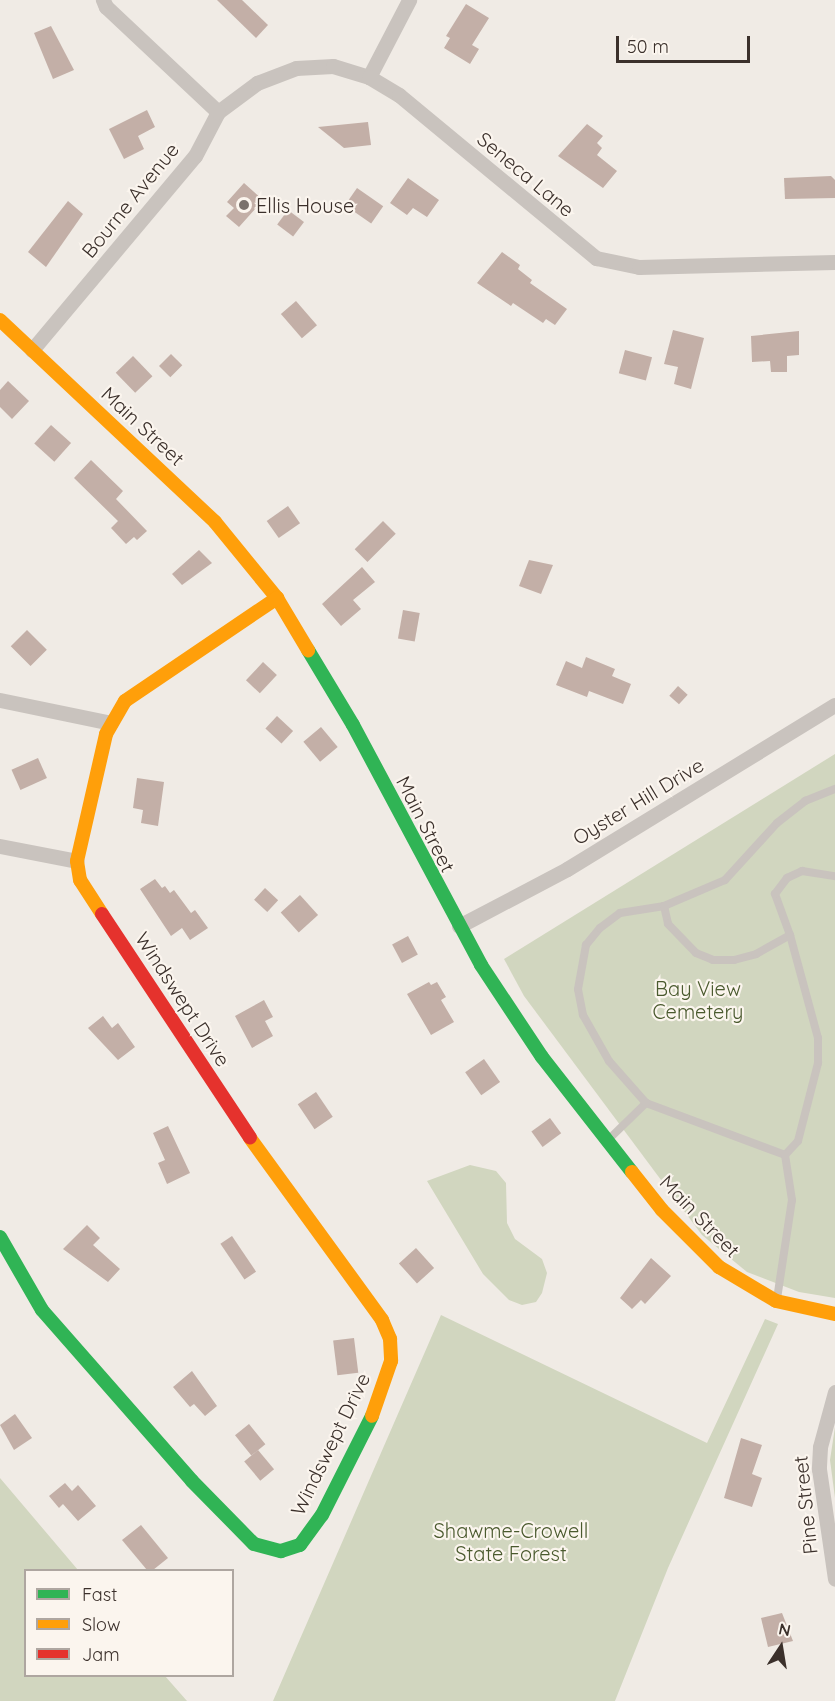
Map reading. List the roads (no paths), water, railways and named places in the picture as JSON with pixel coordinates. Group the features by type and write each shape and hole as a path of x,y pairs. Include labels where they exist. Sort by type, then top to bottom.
{"street":[{"path":"103,0 218,112"},
{"path":"369,77 408,0"},
{"name":"Seneca Lane","path":"218,112 257,83 296,68 333,66 369,77 399,95 596,258 639,267 835,262"},
{"name":"Bourne Avenue","path":"32,350 195,156 218,112"},
{"name":"Main Street","path":"3,329 32,350 215,522 277,598 354,725 459,926 542,1058 607,1140 694,1243 719,1267 776,1301 835,1314"},
{"name":"Windswept Drive","path":"0,1237 42,1310 192,1481 254,1544 280,1551 300,1545 322,1515 373,1413 391,1361 390,1339 382,1320 237,1119 144,980 80,880 77,861 95,770 111,723 125,701 277,598"},
{"path":"0,700 111,723"},
{"name":"Oyster Hill Drive","path":"459,926 567,869 835,705"},
{"path":"0,846 77,861"},
{"name":"Pine Street","path":"835,1392 820,1447 819,1469 835,1580"}],"lane":[{"path":"785,1155 646,1103 609,1061 592,1035 583,1015 579,981 586,945 600,928 620,913 664,906 725,880 777,823 805,801 835,789"},
{"path":"776,1301 792,1200 785,1155 798,1140 818,1063 818,1038 790,935 777,902 777,887 802,871 835,876"},
{"path":"664,906 668,924 680,940 696,953 713,960 756,954 790,935"},
{"path":"607,1140 646,1103"}],"place":[{"name":"Ellis House","path":"244,205"}],"park label":[{"name":"Bay View Cemetery","path":"698,1000"},
{"name":"Shawme-Crowell State Forest","path":"511,1542"}]}
